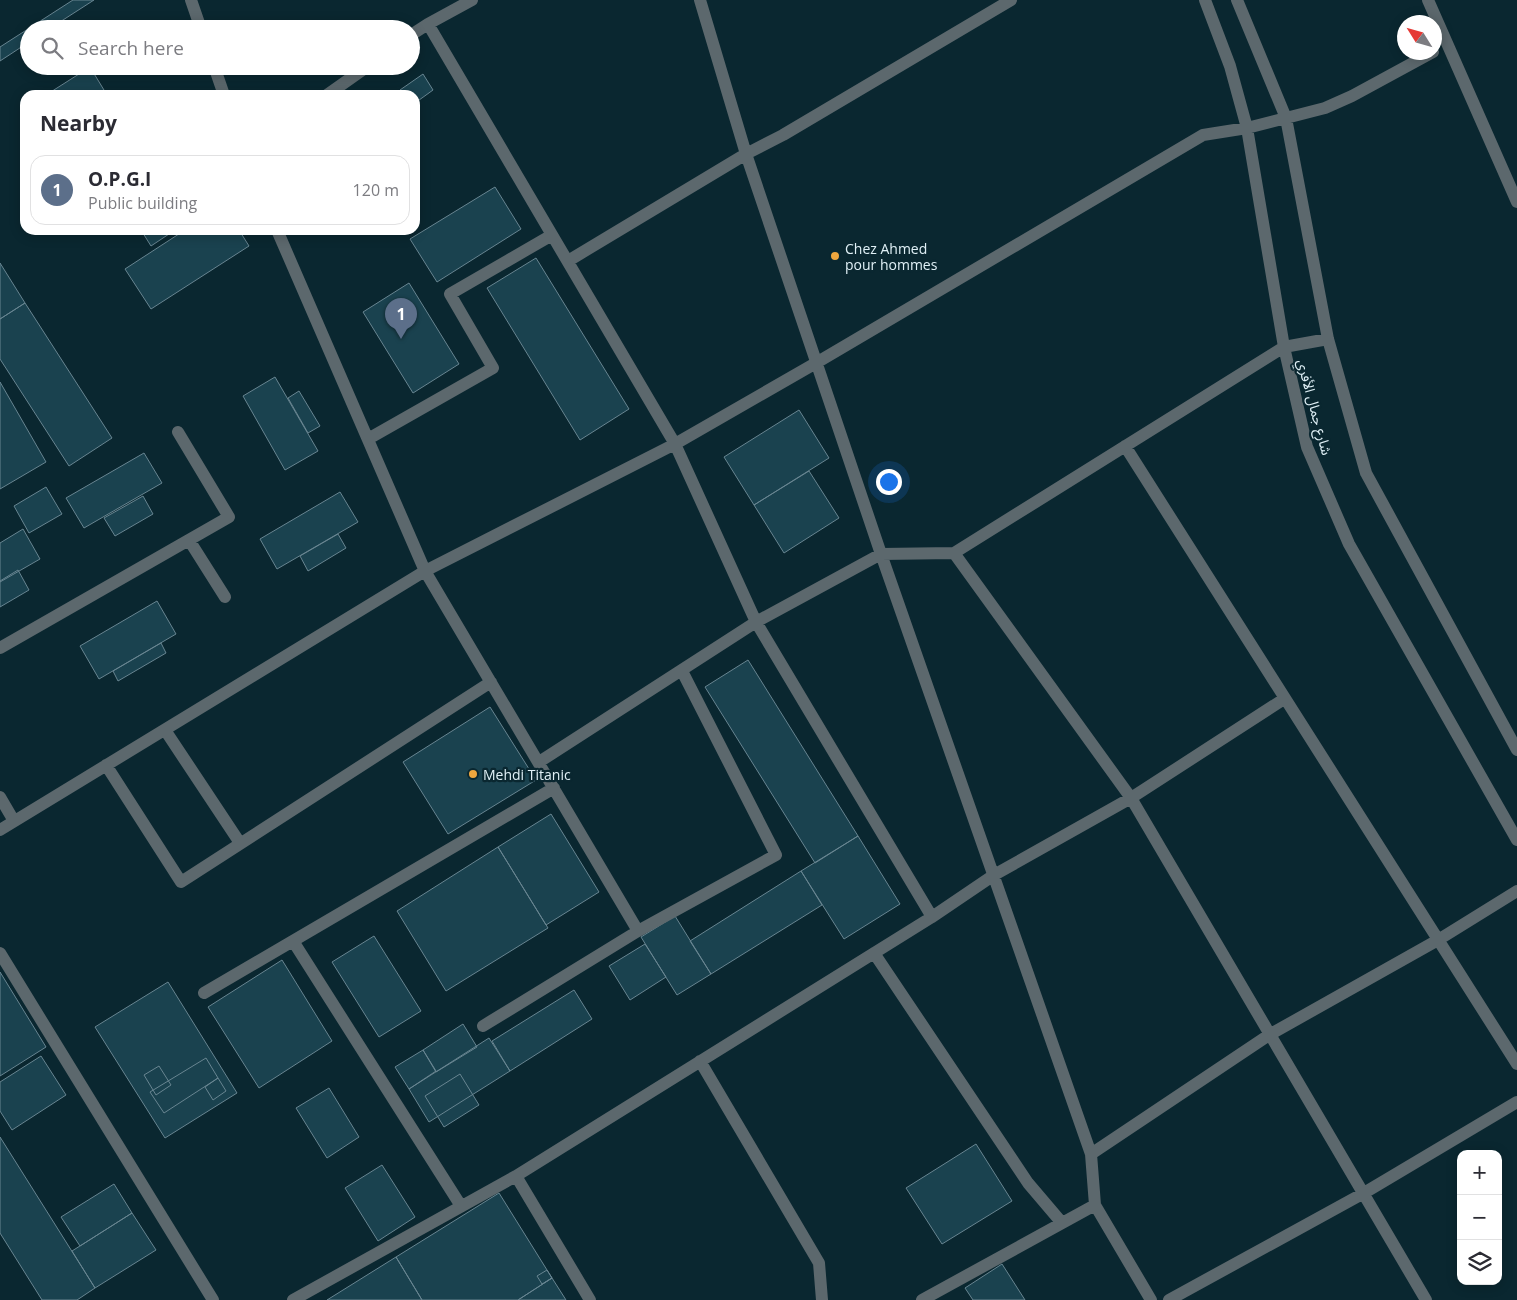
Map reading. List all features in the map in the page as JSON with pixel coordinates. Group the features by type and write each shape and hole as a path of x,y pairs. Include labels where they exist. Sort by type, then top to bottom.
{"street":[{"path":"192,0 198,20"},
{"path":"420,29 472,0"},
{"path":"700,0 746,154 816,363 1091,1154 1095,1205 1151,1300"},
{"path":"568,261 746,154 783,135 1011,0"},
{"name":"شارع جمال الأفري","path":"1204,0 1230,66 1247,128 1284,347 1307,447 1349,544 1517,840"},
{"path":"1236,0 1286,118 1328,340 1366,473 1517,750"},
{"path":"1428,0 1517,202"},
{"path":"428,24 675,444 756,622 932,917"},
{"path":"1442,48 1448,45"},
{"path":"0,830 425,571 675,444 1203,135 1247,128 1325,108 1352,96 1419,60"},
{"path":"217,75 222,90"},
{"path":"334,90 355,75"},
{"path":"279,235 425,571 638,931"},
{"path":"368,439 493,368 450,294 552,235"},
{"path":"539,762 756,622 881,554 954,553 1284,347 1328,340"},
{"path":"0,648 229,517 178,432"},
{"path":"1124,446 1517,1064"},
{"path":"189,540 225,597"},
{"path":"954,553 1131,798 1426,1300"},
{"path":"483,1026 638,931 776,855 682,671"},
{"path":"106,765 181,882 491,682"},
{"path":"293,1300 516,1176 932,917 994,875 1131,798 1284,699"},
{"path":"165,730 240,843"},
{"path":"204,993 554,788"},
{"path":"0,797 14,821"},
{"path":"1091,1154 1269,1035 1438,940 1517,891"},
{"path":"293,940 461,1206"},
{"path":"0,953 212,1300"},
{"path":"874,953 1028,1183 1062,1223"},
{"path":"700,1061 819,1263 822,1300"},
{"path":"1169,1300 1364,1193 1517,1102"},
{"path":"516,1176 590,1300"},
{"path":"922,1300 1095,1205"}],"building":[{"path":"73,0 94,0 63,20 42,20"},
{"path":"20,34 20,48 0,61 0,47"},
{"path":"423,74 433,90 420,99 420,90 400,90"},
{"path":"77,75 95,75 104,90 54,90"},
{"path":"495,187 521,229 437,282 410,239 420,235 420,233"},
{"path":"144,235 168,235 151,246"},
{"path":"177,235 242,235 249,246 151,309 125,269"},
{"path":"536,258 629,409 580,440 487,288"},
{"path":"0,263 25,303 0,319"},
{"path":"409,283 459,364 413,393 363,312"},
{"path":"25,303 112,438 69,466 0,359 0,319"},
{"path":"275,377 318,451 285,470 243,396"},
{"path":"0,382 46,462 0,489"},
{"path":"299,391 320,426 308,433 288,398"},
{"path":"799,410 829,458 754,505 724,457"},
{"path":"144,453 162,483 84,528 66,498"},
{"path":"809,471 839,518 784,553 754,505"},
{"path":"46,487 62,514 29,533 14,506"},
{"path":"340,492 358,522 277,569 260,539"},
{"path":"143,496 153,514 115,536 104,518"},
{"path":"23,529 40,559 0,582 0,543"},
{"path":"338,534 346,548 308,571 300,556"},
{"path":"18,570 29,590 0,607 0,581"},
{"path":"157,601 176,634 99,679 80,646"},
{"path":"161,643 166,653 118,681 113,671"},
{"path":"748,660 858,836 815,863 705,687"},
{"path":"490,707 536,780 448,834 403,762"},
{"path":"551,814 599,892 546,925 498,847"},
{"path":"858,836 900,904 844,939 801,871"},
{"path":"498,847 548,928 446,991 397,911"},
{"path":"801,871 822,905 711,974 690,941"},
{"path":"675,916 711,974 677,995 641,937"},
{"path":"374,936 421,1011 379,1037 332,962"},
{"path":"645,944 666,977 630,1000 609,966"},
{"path":"282,960 332,1041 259,1088 208,1007"},
{"path":"0,972 46,1047 0,1076"},
{"path":"168,982 237,1093 165,1138 95,1027"},
{"path":"574,990 592,1019 510,1071 492,1041"},
{"path":"463,1024 477,1047 436,1072 423,1050"},
{"path":"489,1038 510,1071 429,1122 409,1089"},
{"path":"423,1050 436,1071 409,1089 395,1067"},
{"path":"41,1056 66,1095 12,1130 0,1111 0,1082"},
{"path":"206,1058 218,1078 164,1113 150,1092"},
{"path":"159,1066 171,1085 156,1095 144,1075"},
{"path":"460,1074 479,1105 444,1127 425,1096"},
{"path":"218,1078 226,1091 213,1100 205,1087"},
{"path":"329,1088 359,1137 327,1158 296,1108"},
{"path":"0,1137 95,1288 77,1300 42,1300 0,1233"},
{"path":"976,1144 1012,1201 942,1244 906,1188"},
{"path":"382,1165 415,1217 378,1241 345,1188"},
{"path":"114,1184 132,1213 80,1246 61,1217"},
{"path":"499,1193 552,1278 518,1300 422,1300 396,1257"},
{"path":"132,1213 156,1250 95,1288 72,1251"},
{"path":"396,1257 422,1300 327,1300"},
{"path":"1002,1264 1025,1300 973,1300 965,1288"},
{"path":"547,1270 552,1278 542,1284 537,1276"},
{"path":"552,1278 566,1300 518,1300"}],"place":[{"name":"Chez Ahmed pour hommes","path":"835,256"},
{"name":"O.P.G.I","path":"401,339"},
{"name":"Mehdi Titanic","path":"473,774"}]}
